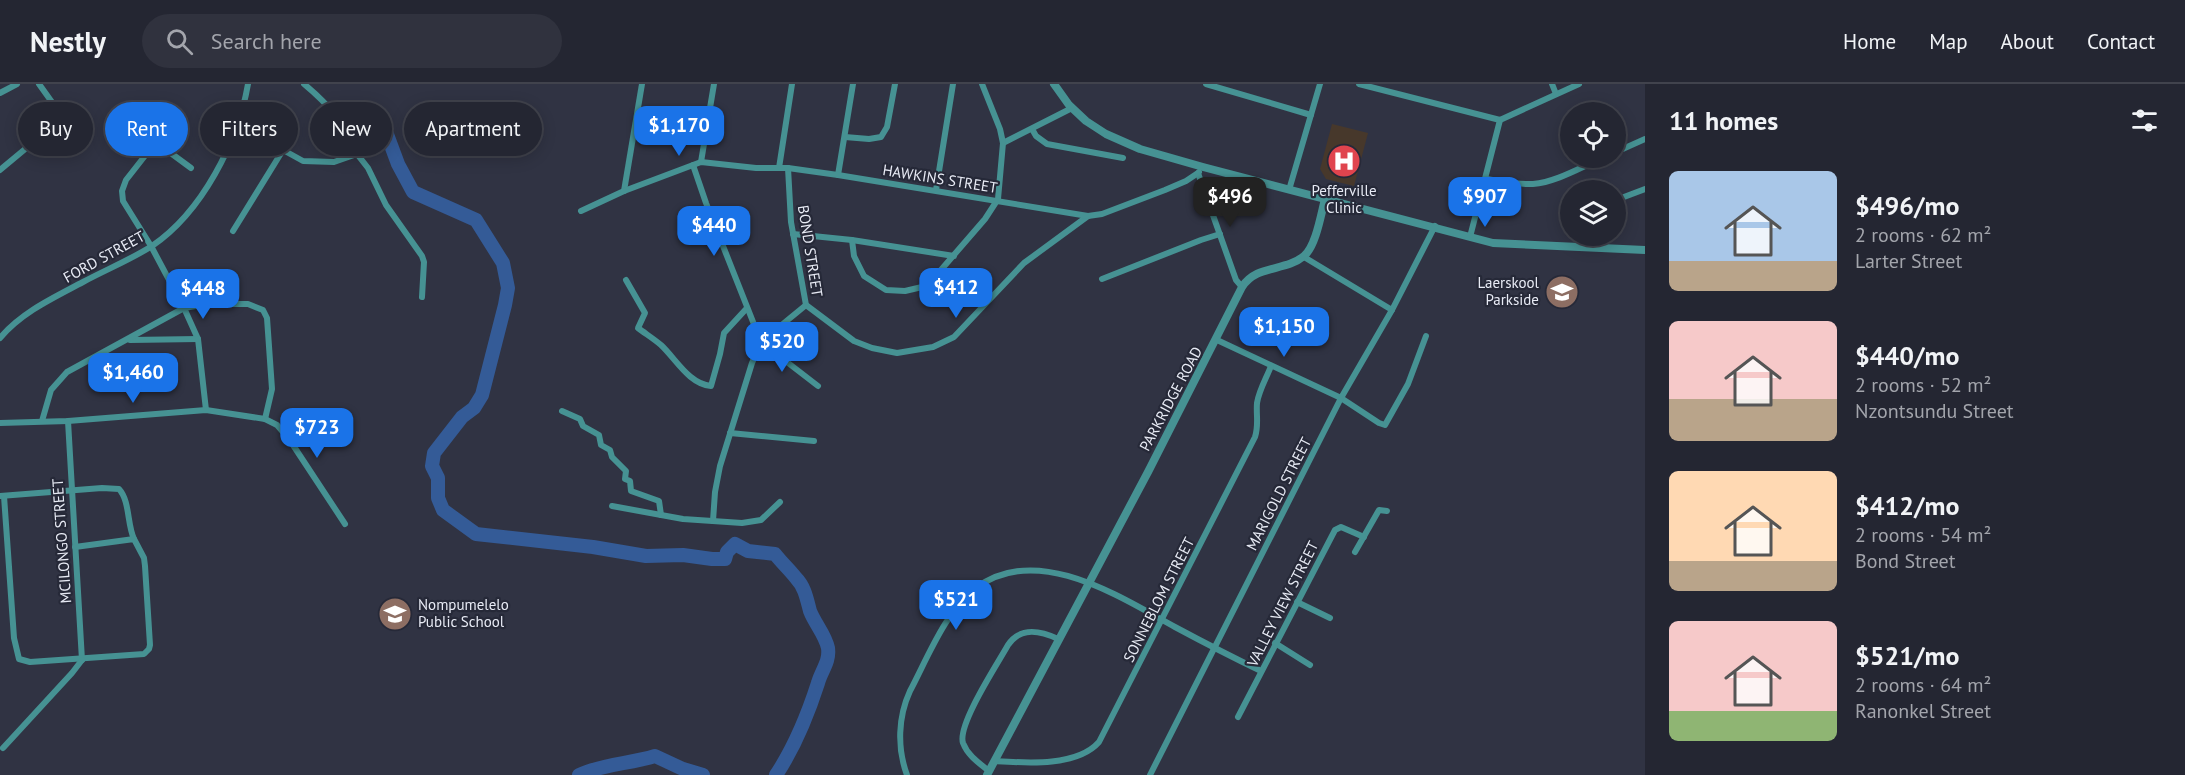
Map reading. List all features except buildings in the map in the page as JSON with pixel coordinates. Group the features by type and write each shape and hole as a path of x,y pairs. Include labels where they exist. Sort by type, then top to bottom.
{"street":[{"path":"0,93 17,84"},
{"path":"0,170 42,135 54,119 54,105 39,84"},
{"name":"FORD STREET","path":"244,102 248,84"},
{"path":"304,84 326,102"},
{"path":"624,191 642,84"},
{"path":"580,211 624,191 701,162 714,84"},
{"path":"779,168 792,84"},
{"path":"838,175 853,84"},
{"path":"845,137 870,139 881,137 887,127 895,84"},
{"path":"936,190 953,84"},
{"path":"852,240 859,270 870,281 886,290 905,291 922,287 934,278 986,219 998,199 1003,143 1000,129 982,84"},
{"path":"1054,84 1072,108 1086,121 1122,143 1200,170 1289,189 1470,237 1507,244 1645,250"},
{"path":"1206,84 1311,115"},
{"path":"1289,189 1320,84"},
{"path":"1359,84 1500,120 1579,84"},
{"path":"1552,84 1556,94"},
{"path":"1003,143 1072,108"},
{"path":"1470,237 1500,120"},
{"path":"1032,129 1036,136 1047,144 1123,158"},
{"path":"1626,148 1645,139"},
{"path":"145,156 126,180 122,196 126,209 151,246 198,339 206,410"},
{"path":"174,156 191,168"},
{"name":"FORD STREET","path":"0,338 20,318 151,246 167,233 193,206 224,156"},
{"path":"233,231 279,156"},
{"path":"294,156 303,161 312,162 334,162 351,156"},
{"path":"359,156 368,168 386,205 422,256 424,262 422,297"},
{"name":"HAWKINS STREET","path":"701,162 756,168 788,168 998,199 1088,216"},
{"path":"693,165 702,194 761,342 818,386"},
{"name":"BOND STREET","path":"788,168 793,234 806,305 854,341 872,348 897,353 933,347 954,337 1024,263 1088,216 1102,214 1186,181 1200,170"},
{"path":"1486,179 1520,184 1539,183 1580,168"},
{"path":"1200,170 1236,280 1242,287 1247,279 1255,274 1304,257 1314,239 1325,199"},
{"path":"1626,196 1645,189"},
{"name":"MARIGOLD STREET","path":"1150,775 1341,398 1392,310 1435,226"},
{"path":"793,234 852,240 954,256"},
{"path":"1102,279 1220,234"},
{"path":"1304,257 1392,310"},
{"path":"626,280 645,314 638,328 660,344 689,376 703,385 711,386 724,333 747,308"},
{"name":"PARKRIDGE ROAD","path":"1058,639 1039,632 1016,635 1008,645 967,718 962,735 963,742 973,758 988,773 1217,340 1242,287"},
{"path":"42,421 51,390 67,372 184,308 240,303 263,310 269,327 272,389 265,419"},
{"path":"713,521 720,466 752,363 761,342 806,305"},
{"path":"1217,340 1341,398 1385,425 1408,384 1426,336"},
{"path":"126,340 198,339"},
{"name":"SONNEBLOM STREET","path":"995,761 1027,762 1068,759 1078,757 1095,747 1108,726 1254,437 1258,425 1259,395 1271,366"},
{"path":"0,423 68,421 206,410 265,419 277,425 289,439 345,524"},
{"path":"562,411 580,419 583,426 599,435 601,445 610,450 612,457 626,471 625,479 630,481 631,491 659,501 661,515"},
{"name":"MCILONGO STREET","path":"68,421 82,660"},
{"path":"730,433 814,441"},
{"path":"102,488 119,489 124,497 129,528 144,558 150,645 147,652 139,656 82,660 23,661 19,659 15,651 2,496 102,488"},
{"path":"612,506 683,519 742,523 761,520 780,502"},
{"path":"1355,552 1379,510 1387,511"},
{"name":"VALLEY VIEW STREET","path":"1238,717 1335,530 1341,527 1364,537"},
{"path":"75,547 134,539"},
{"path":"907,775 902,758 900,732 905,702 944,627 962,601 975,588 1004,574 1027,571 1044,572 1089,582 1261,671"},
{"path":"1297,602 1330,618"},
{"path":"1275,644 1310,665"},
{"path":"3,748 82,660"}],"shaded area":[{"path":"1332,124 1368,133 1354,186 1326,179 1320,169"}],"waterway":[{"path":"392,148 413,192 476,220 503,263 508,288 482,395 474,408 462,417 434,453 432,466 438,478 438,498 443,510 476,534 593,547 646,556 683,555 725,559 727,552 735,544 748,551 775,554 802,585 810,611 828,648 827,662 810,707 789,754 776,775"},
{"path":"579,775 655,756 703,775"}],"place":[{"name":"Pefferville Clinic","path":"1344,161"},
{"name":"Laerskool Parkside","path":"1562,292"},
{"name":"Nompumelelo Public School","path":"395,614"}]}
